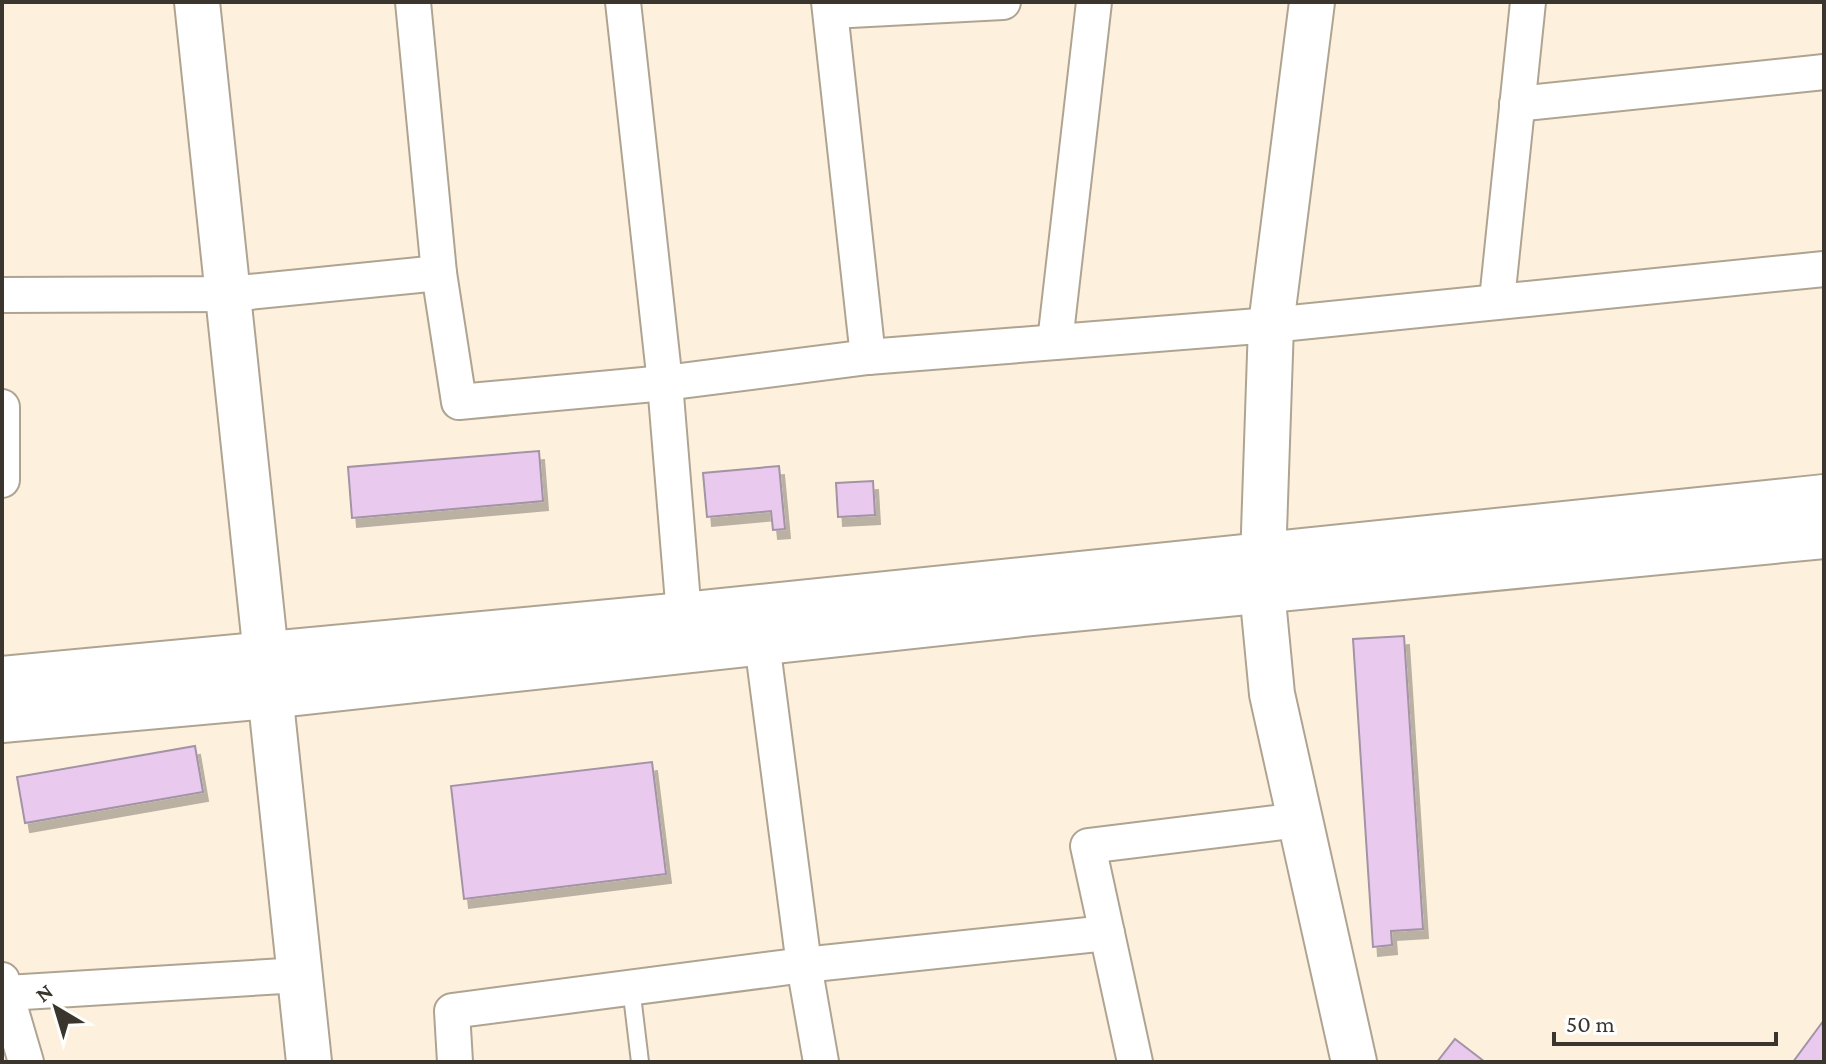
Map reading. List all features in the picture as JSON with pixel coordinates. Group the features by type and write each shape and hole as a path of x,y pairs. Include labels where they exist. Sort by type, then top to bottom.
{"street":[{"path":"197,2 309,1062"},
{"path":"413,2 439,273 459,402 665,383 868,357 1271,325 1824,269"},
{"path":"623,2 665,383 684,615"},
{"path":"868,357 830,7 1003,2"},
{"path":"1055,342 1094,2"},
{"path":"1312,2 1271,325 1262,572 1272,694 1354,1062"},
{"path":"1497,300 1528,2"},
{"path":"1517,104 1824,72"},
{"path":"2,295 229,294 439,273"},
{"path":"2,407 2,480"},
{"path":"2,720 268,696 762,643 1824,497"},
{"path":"2,679 264,652 684,615 1262,572 1824,536"},
{"path":"762,643 804,965 821,1062"},
{"path":"1135,1062 1088,846 1299,820"},
{"path":"455,1062 452,1011 804,965 1107,933"},
{"path":"26,1062 4,986 300,975"}],"lane":[{"path":"631,987 640,1062"}],"building":[{"path":"539,451 543,501 352,518 348,467"},
{"path":"779,466 785,529 773,530 771,511 707,517 703,473"},
{"path":"873,481 875,515 838,517 836,483"},
{"path":"1404,636 1423,929 1391,931 1392,945 1373,947 1353,639"},
{"path":"195,746 203,792 25,823 17,777"},
{"path":"652,762 666,874 464,899 451,786"},
{"path":"1824,1020 1824,1062 1793,1062"},
{"path":"1455,1039 1485,1062 1437,1062"}]}
